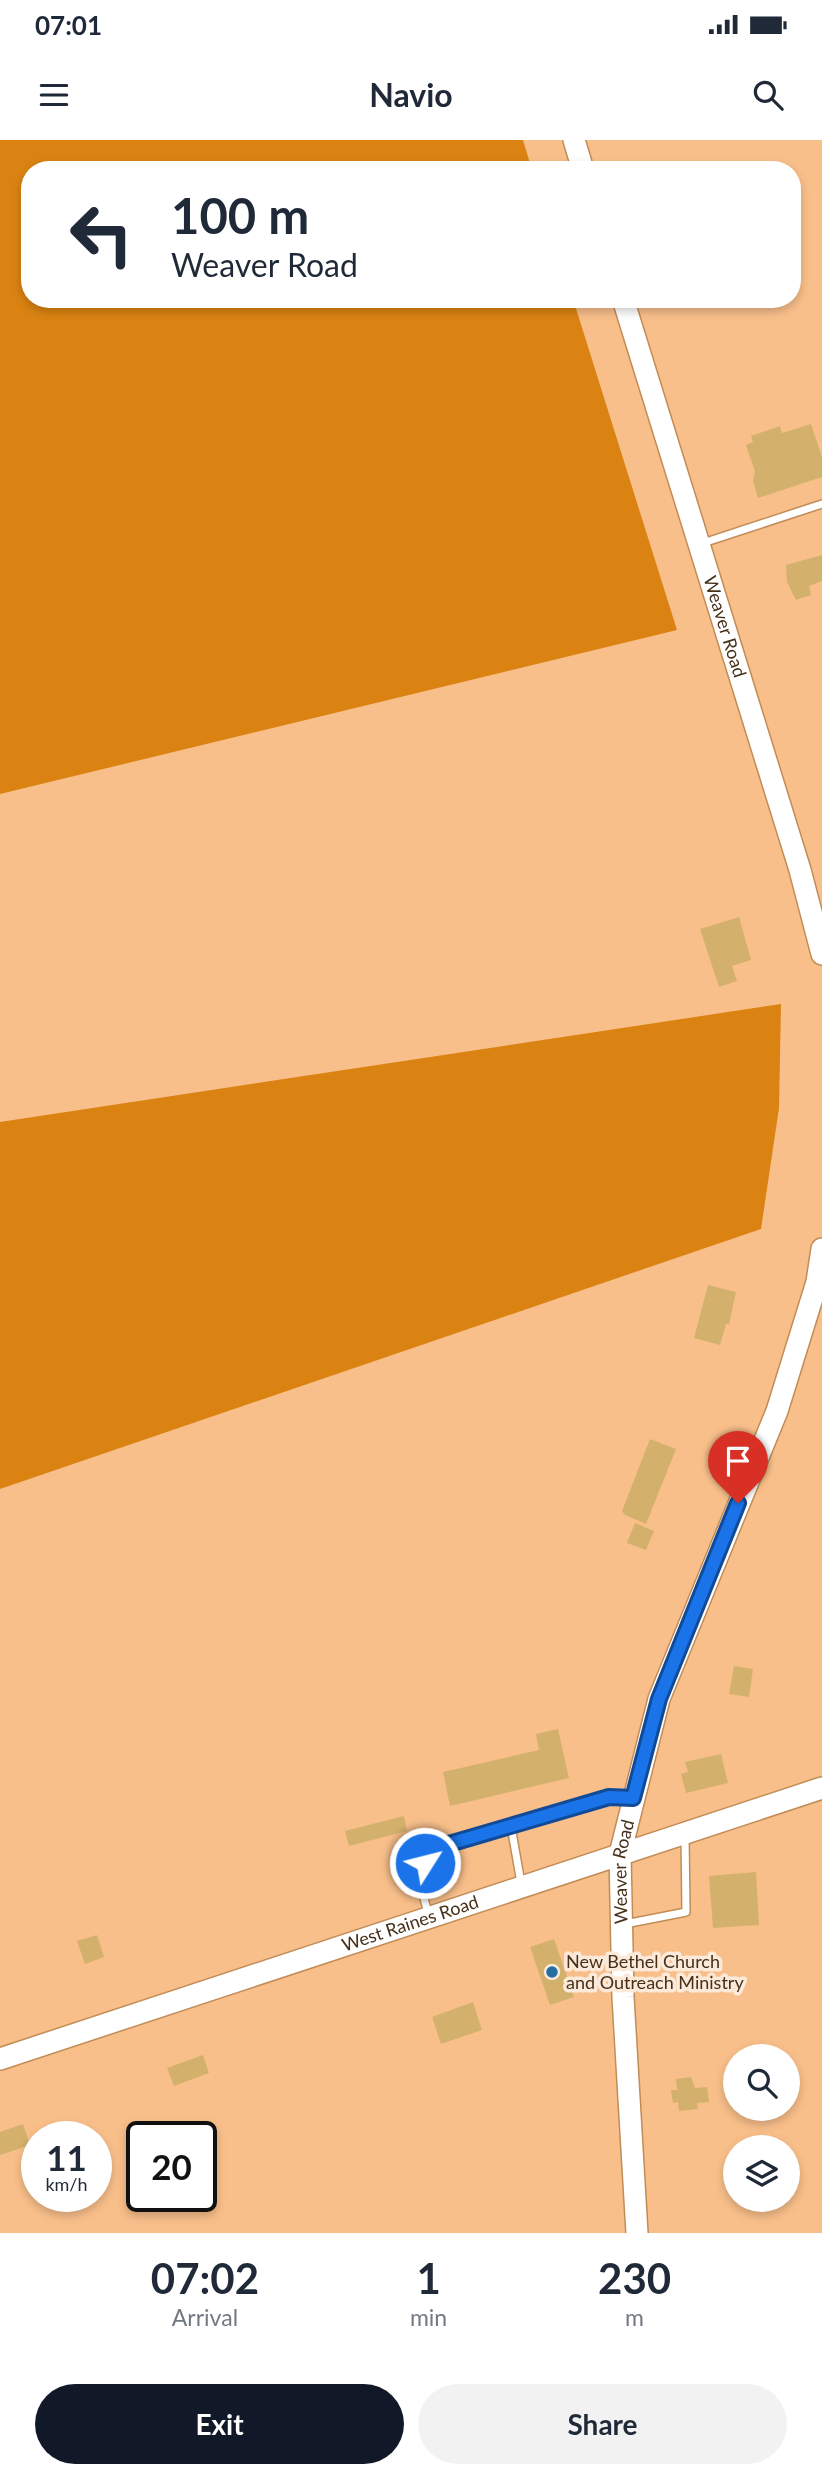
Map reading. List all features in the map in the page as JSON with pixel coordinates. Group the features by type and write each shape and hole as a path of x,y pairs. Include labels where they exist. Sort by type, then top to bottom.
{"main road":[{"path":"574,140 580,161"},
{"name":"Weaver Road","path":"626,308 800,870 822,954"},
{"name":"Weaver Road","path":"637,2233 621,1925 620,1854 646,1745 673,1661 777,1411 817,1282 822,1249"},
{"name":"West Raines Road","path":"0,2060 822,1788"}],"lane":[{"path":"699,545 822,504"},
{"path":"430,1917 418,1876 432,1849 609,1797 633,1798"},
{"path":"511,1826 520,1865 521,1887"},
{"path":"621,1925 685,1912 685,1834"}],"shaded area":[{"path":"0,140 523,140 529,161 21,161 21,308 576,308 677,630 0,794"},
{"path":"781,1004 779,1108 761,1229 0,1489 0,1122"}],"building":[{"path":"811,424 822,457 822,477 758,498 753,481 755,472 746,445 753,442 751,436 780,426 782,433"},
{"path":"822,555 822,581 809,586 811,595 796,600 787,582 786,565"},
{"path":"739,917 751,960 732,966 737,981 719,987 700,929"},
{"path":"708,1285 736,1292 729,1324 726,1324 720,1345 694,1338"},
{"path":"650,1439 676,1449 646,1524 622,1511"},
{"path":"635,1523 654,1531 646,1550 627,1543"},
{"path":"734,1666 753,1669 749,1697 729,1694"},
{"path":"558,1729 569,1778 450,1806 443,1772 539,1750 536,1734"},
{"path":"721,1754 728,1783 686,1793 681,1774 688,1772 685,1762"},
{"path":"404,1816 407,1831 349,1846 345,1831"},
{"path":"756,1872 759,1925 713,1928 709,1876"},
{"path":"97,1935 104,1957 85,1964 77,1941"},
{"name":"New Bethel Church and Outreach Ministry","path":"554,1939 574,1997 550,2005 530,1947"},
{"path":"473,2002 482,2030 441,2044 432,2017"},
{"path":"203,2055 209,2073 174,2086 167,2068"},
{"path":"691,2077 695,2088 707,2087 709,2102 697,2103 698,2109 679,2111 678,2102 673,2103 671,2090 677,2090 676,2079"},
{"path":"21,2125 21,2148 0,2155 0,2132"}],"place":[{"name":"New Bethel Church and Outreach Ministry","path":"552,1972"}],"route":[{"path":"425,1863 432,1849 609,1797 633,1798 659,1699 738,1503"}]}
